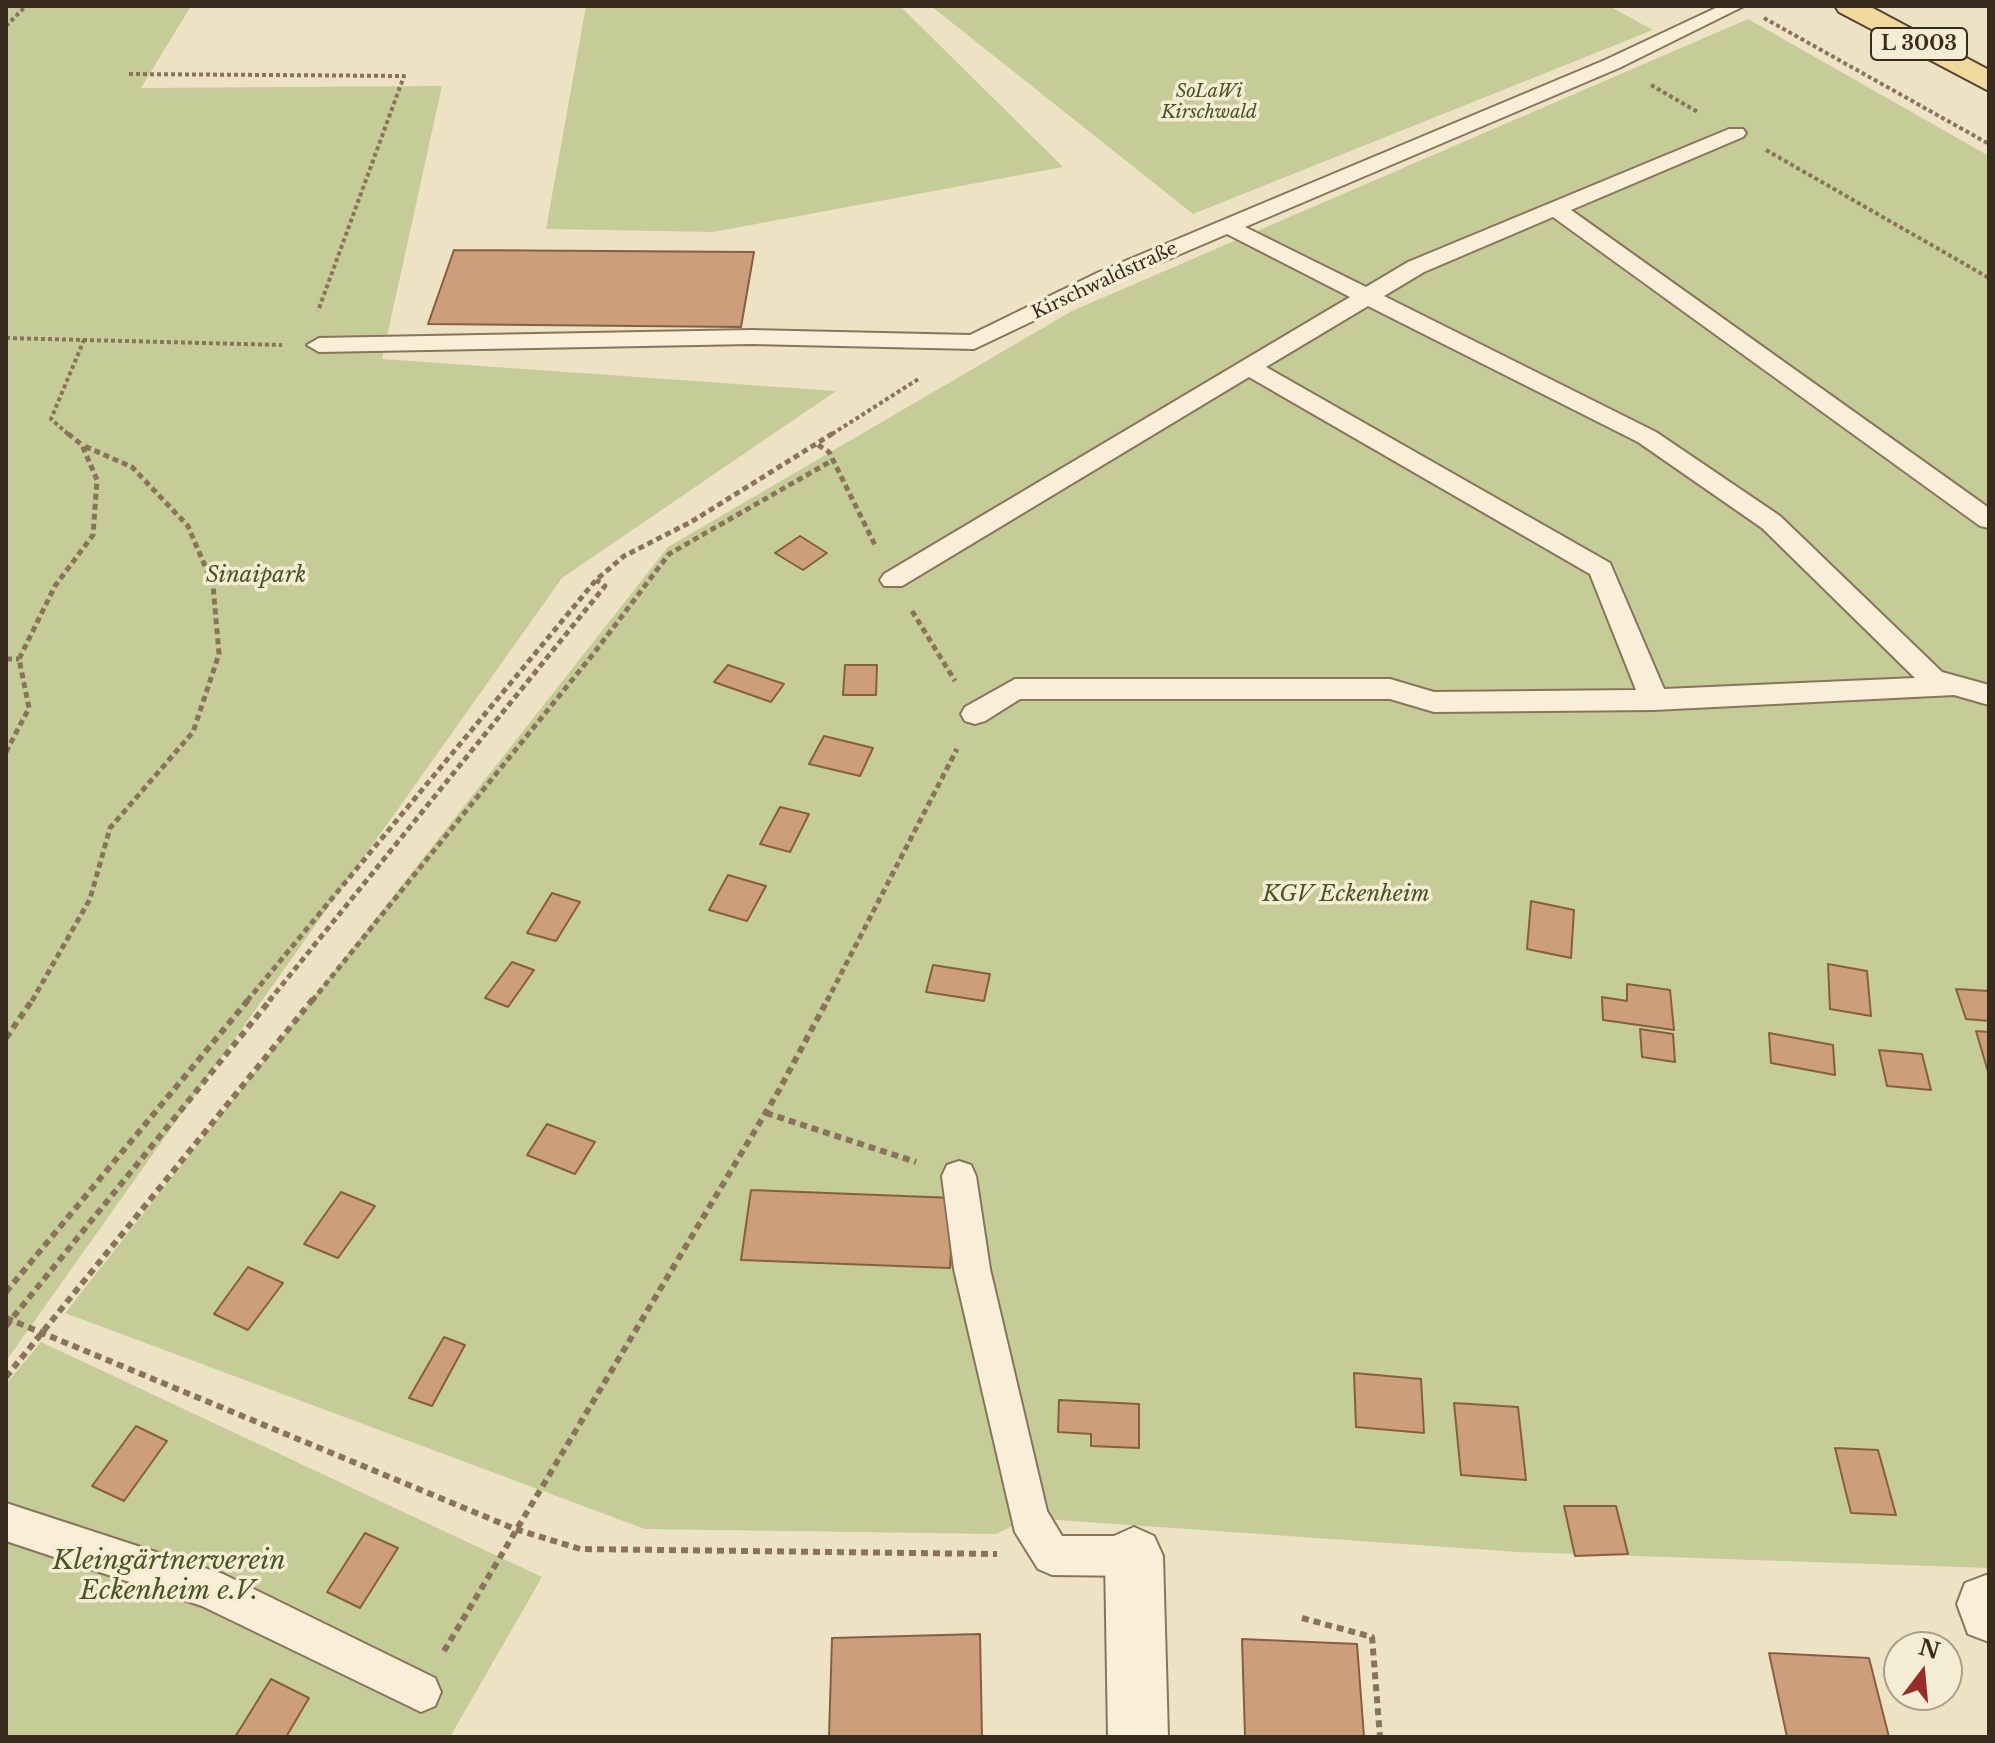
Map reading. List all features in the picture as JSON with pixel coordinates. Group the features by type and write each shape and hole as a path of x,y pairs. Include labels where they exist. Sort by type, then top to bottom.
{"main road":[{"name":"L 3003","path":"1849,6 1989,82"}],"street":[{"path":"1134,1556 1138,1737"}],"lane":[{"name":"Kirschwaldstraße","path":"974,342 1107,277 1744,9"},
{"path":"893,580 1416,267 1736,133"},
{"path":"1556,209 1989,520"},
{"path":"1227,226 1647,437 1771,522 1933,679 1989,695"},
{"path":"312,345 751,337 974,342"},
{"path":"1250,368 1601,569 1654,700"},
{"path":"975,714 1015,689 1390,689 1434,702 1654,700 1950,686"},
{"path":"959,1176 972,1269 1029,1518 1052,1555 1134,1556"},
{"path":"6,1522 209,1588 421,1692"}],"path":[{"path":"6,26 26,6"},
{"path":"1744,9 1989,144"},
{"path":"1612,64 1989,278"},
{"path":"6,338 312,345 404,76 129,74"},
{"path":"6,1038 40,989 90,899 110,828 193,732 219,654 213,585 188,526 132,467 82,445 51,419 84,340"},
{"path":"6,1292 596,580 624,556 691,522 818,445 974,342"},
{"path":"6,752 29,708 19,659 55,586 93,535 97,480 82,445"},
{"path":"421,1692 515,1529 766,1112 903,859 975,714 893,580 833,460 818,445"},
{"path":"6,1377 594,653 669,554 833,460"},
{"path":"596,580 605,586 7,1322 42,1333 515,1529 580,1549 1052,1555"},
{"path":"536,654 547,658"},
{"path":"6,659 19,659"},
{"path":"766,1112 959,1176"},
{"path":"1302,1618 1372,1637 1380,1737"}],"green space":[{"name":"Sinaipark","path":"6,6 191,6 141,88 442,86 382,359 836,391 562,578 6,1361"},
{"path":"586,6 900,6 1063,167 713,232 546,229"},
{"name":"SoLaWi Kirschwald","path":"931,6 1609,6 1653,30 1193,214"},
{"name":"KGV Eckenheim","path":"1748,19 1989,156 1989,1568 1518,1552 1029,1518 996,1534 645,1529 65,1313 668,547 1072,311"},
{"name":"Kleingärtnerverein Eckenheim e.V.","path":"41,1342 542,1577 450,1737 6,1737 6,1384"}],"building":[{"path":"454,250 754,252 741,327 428,324"},
{"path":"800,536 827,553 803,570 775,553"},
{"path":"728,665 784,684 771,702 714,682"},
{"path":"845,665 877,665 876,695 843,695"},
{"path":"824,736 873,748 860,776 809,764"},
{"path":"780,807 809,814 790,852 760,844"},
{"path":"728,875 766,886 747,921 709,910"},
{"path":"552,893 580,902 556,941 527,933"},
{"path":"1531,901 1574,910 1571,958 1527,949"},
{"path":"512,962 534,970 508,1007 485,998"},
{"path":"1828,964 1867,971 1871,1016 1830,1009"},
{"path":"933,965 990,974 984,1001 926,992"},
{"path":"1627,984 1670,990 1674,1030 1603,1020 1602,997 1627,1001"},
{"path":"1956,989 1989,991 1989,1021 1966,1019"},
{"path":"1640,1029 1673,1034 1675,1062 1642,1057"},
{"path":"1976,1031 1989,1032 1989,1075"},
{"path":"1769,1033 1833,1045 1835,1075 1771,1063"},
{"path":"1879,1050 1922,1054 1931,1090 1887,1086"},
{"path":"547,1124 595,1142 575,1174 527,1155"},
{"path":"751,1190 954,1198 950,1268 741,1260"},
{"path":"341,1192 375,1206 338,1258 304,1244"},
{"path":"248,1267 283,1283 248,1330 214,1314"},
{"path":"444,1337 465,1345 432,1406 409,1398"},
{"path":"1354,1373 1421,1379 1424,1433 1356,1427"},
{"path":"1059,1400 1139,1404 1139,1448 1091,1446 1091,1434 1058,1432"},
{"path":"1454,1403 1518,1407 1526,1480 1461,1475"},
{"path":"136,1426 167,1441 124,1501 92,1486"},
{"path":"1835,1448 1878,1450 1896,1515 1851,1513"},
{"path":"1564,1506 1616,1506 1628,1554 1575,1556"},
{"path":"365,1533 398,1548 360,1608 327,1592"},
{"path":"980,1634 982,1737 829,1737 832,1638"},
{"path":"1242,1639 1357,1644 1364,1737 1245,1737"},
{"path":"1769,1653 1869,1658 1889,1737 1787,1737"},
{"path":"271,1679 309,1698 286,1737 235,1737"}]}
